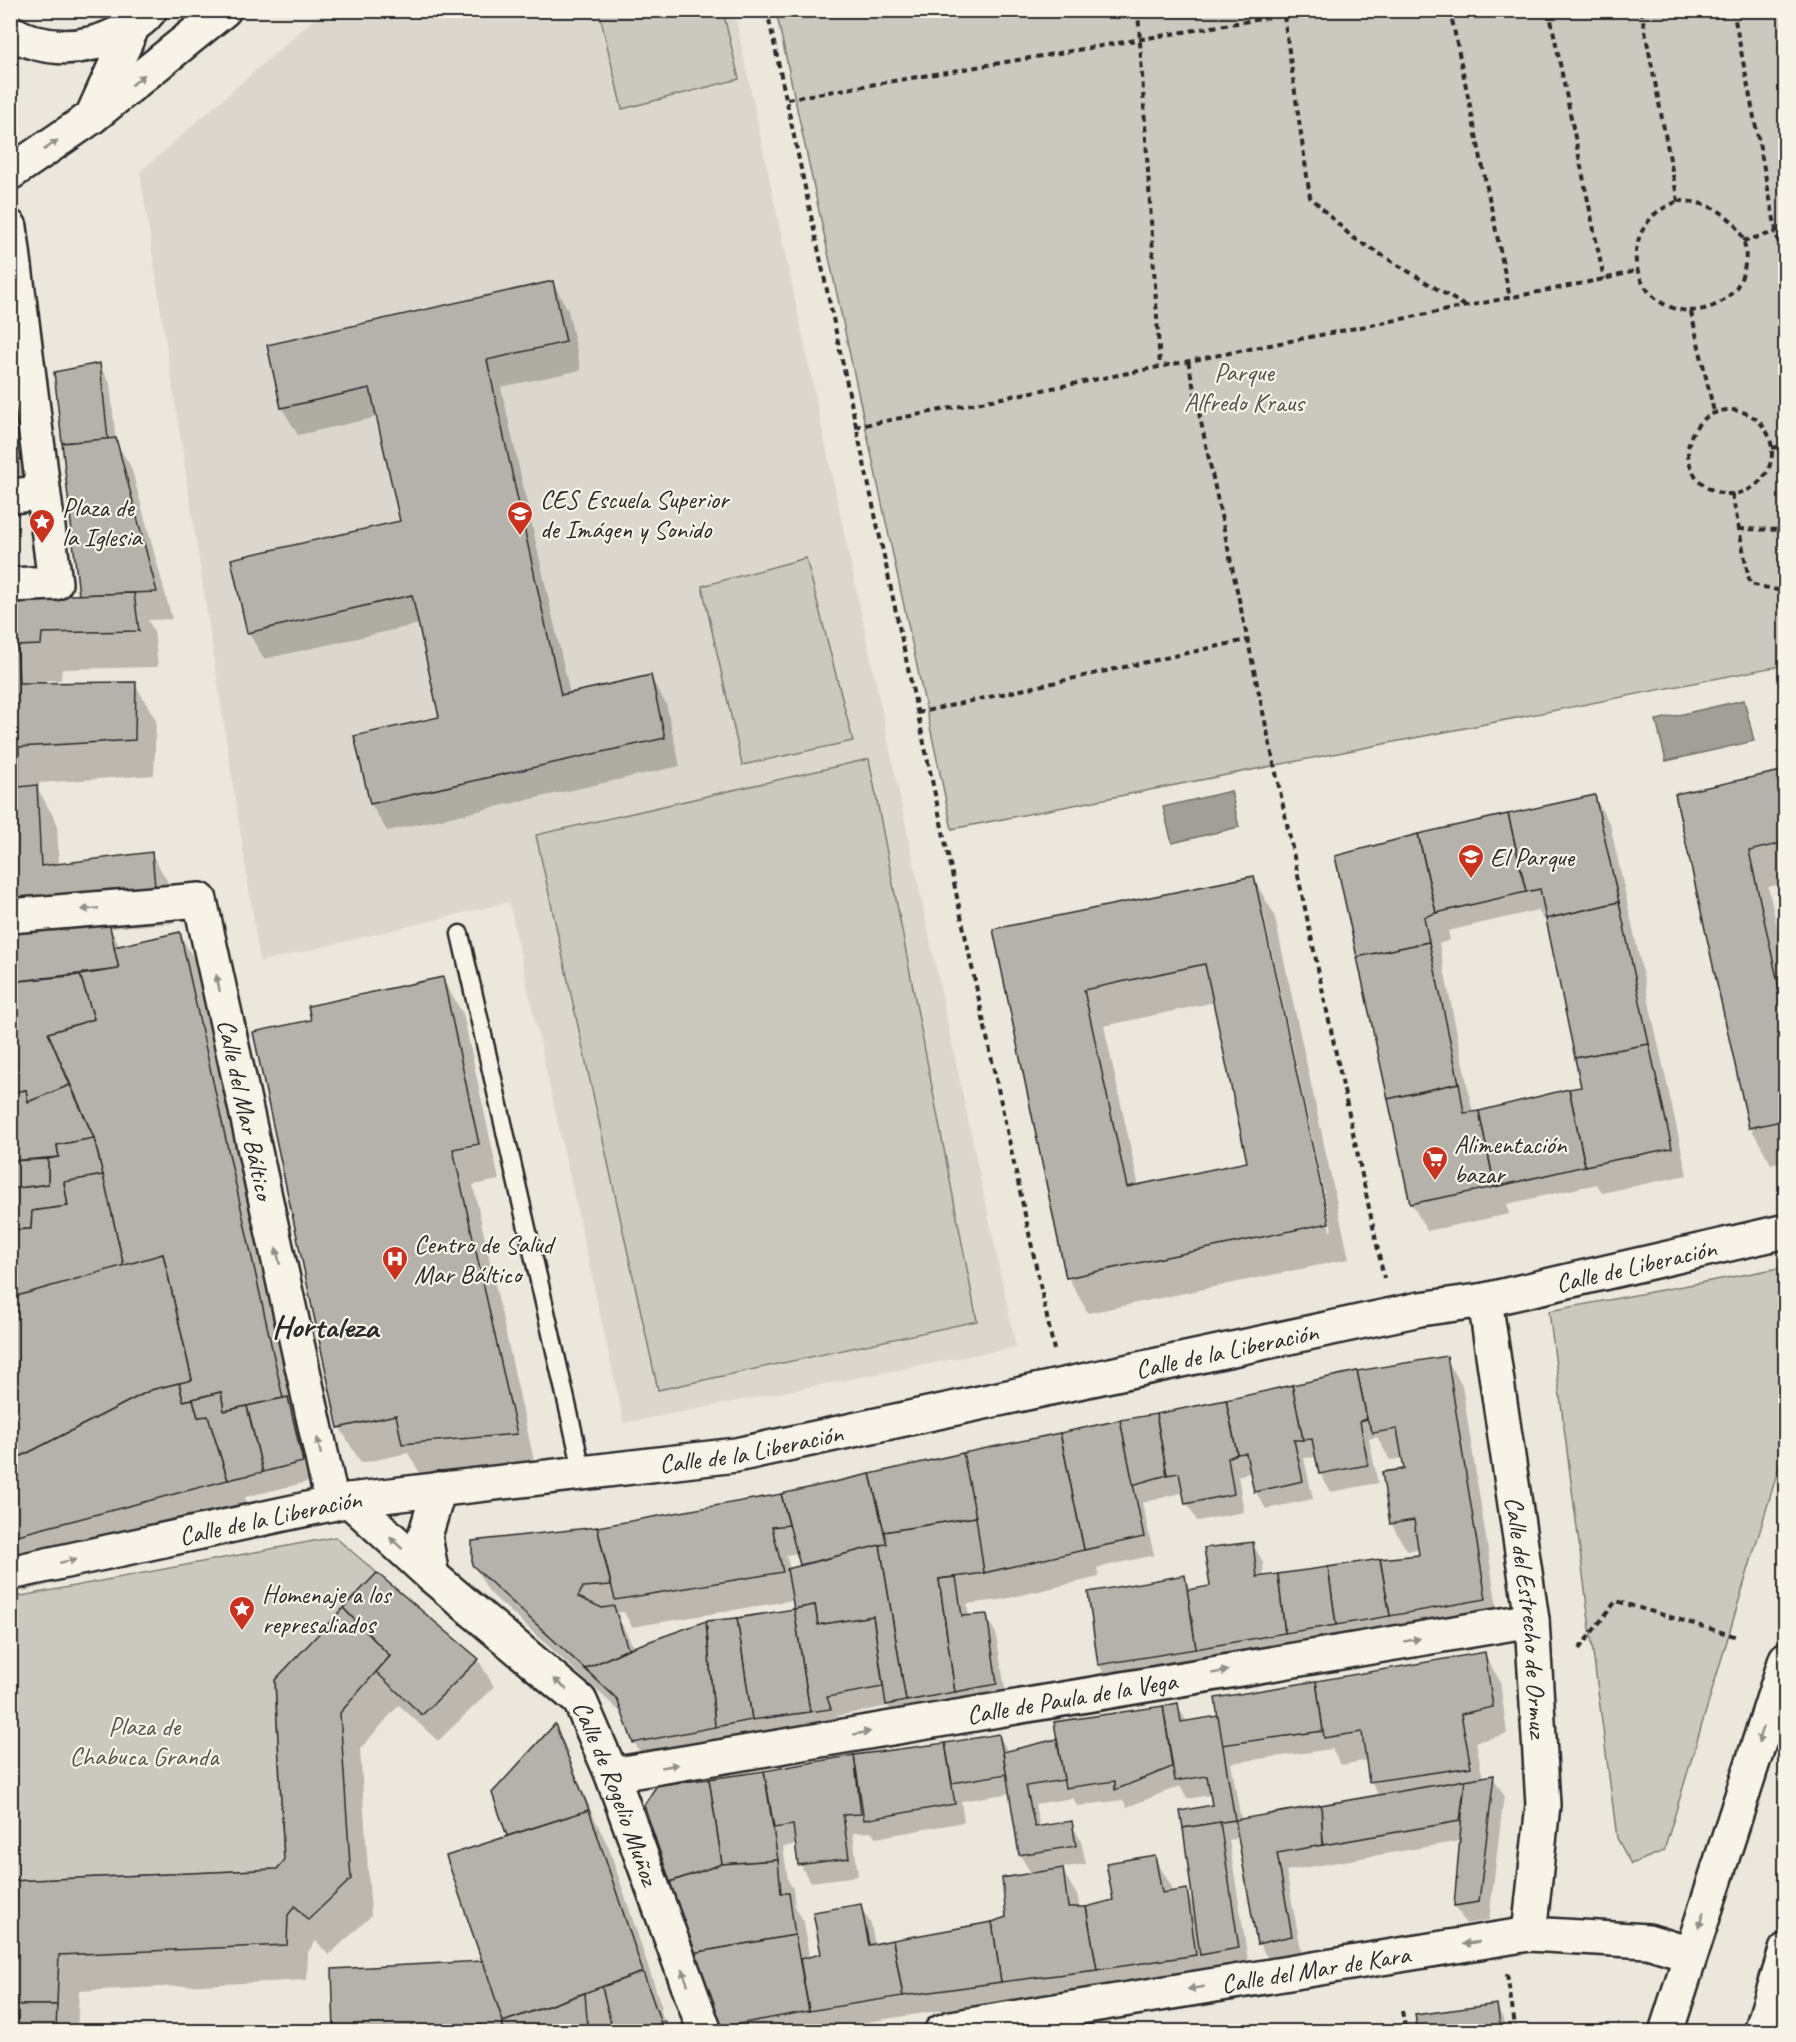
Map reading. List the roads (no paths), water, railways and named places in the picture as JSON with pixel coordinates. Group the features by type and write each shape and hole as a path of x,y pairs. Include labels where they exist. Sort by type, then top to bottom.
{"street":[{"path":"10,173 92,117 224,10"},
{"path":"92,117 150,15"},
{"path":"10,32 26,41 63,49 100,43 150,15"},
{"path":"10,227 55,583 10,585"},
{"path":"10,496 43,493"},
{"name":"Calle del Mar Báltico","path":"10,916 200,900 340,1502"},
{"name":"Calle de Liberación","path":"1485,1300 1785,1232"},
{"name":"Calle de la Liberación","path":"10,1573 340,1502 736,1455 1391,1316 1485,1300"},
{"name":"Calle del Estrecho de Ormuz","path":"1485,1300 1532,1620 1543,1805 1529,1934"},
{"path":"432,1576 425,1536 439,1489"},
{"name":"Calle de Rogelio Muñoz","path":"340,1502 580,1701 612,1775 705,2031"},
{"name":"Calle de Paula de la Vega","path":"612,1775 1532,1620"},
{"path":"1666,2031 1785,1659"},
{"name":"Calle del Mar de Kara","path":"941,2031 1529,1934 1648,1941 1690,1954"},
{"path":"1761,2031 1784,1958"}],"lane":[{"path":"460,934 583,1474"}],"place":[{"name":"CES Escuela Superior de Imágen y Sonido","path":"520,537"},
{"name":"Plaza de la Iglesia","path":"42,545"},
{"name":"El Parque","path":"1471,880"},
{"name":"Alimentación bazar","path":"1435,1182"},
{"name":"Centro de Salud Mar Báltico","path":"395,1282"},
{"name":"Homenaje a los represaliados","path":"242,1632"}],"district":[{"name":"Hortaleza","path":"325,1326"}],"park label":[{"name":"Parque Alfredo Kraus","path":"1244,387"},
{"name":"Plaza de Chabuca Granda","path":"144,1741"}]}
